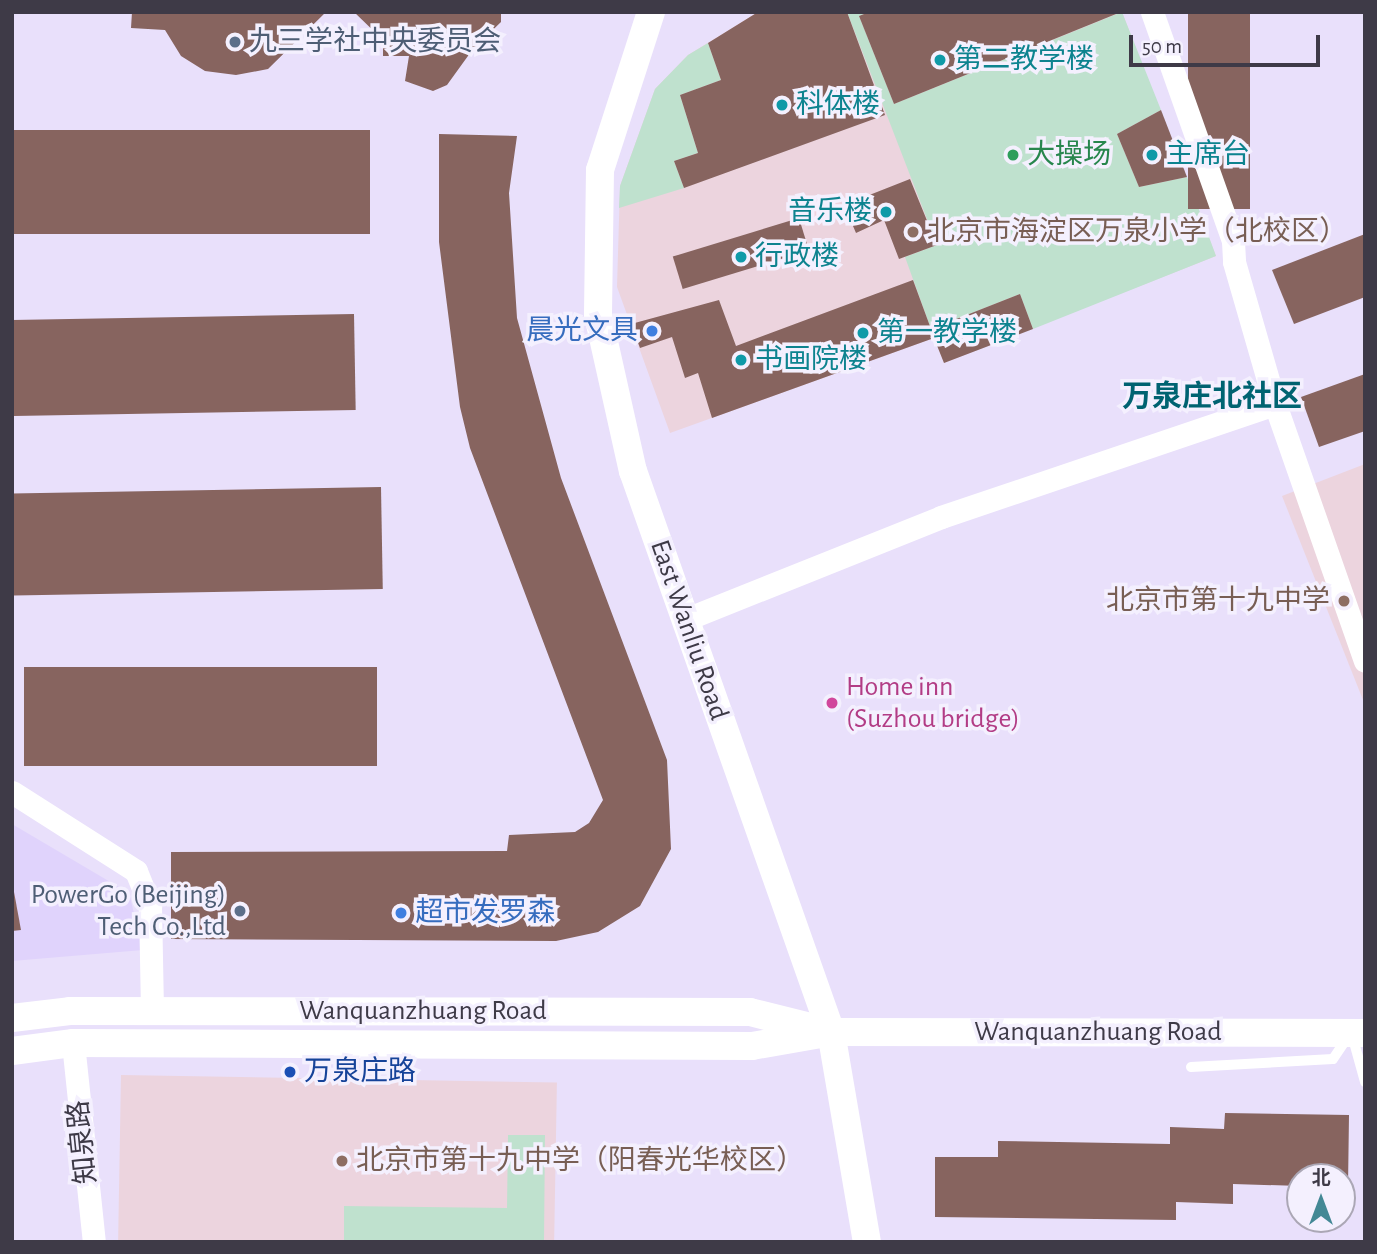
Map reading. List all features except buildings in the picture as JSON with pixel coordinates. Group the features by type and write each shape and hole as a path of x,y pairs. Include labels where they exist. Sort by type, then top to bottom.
{"street":[{"name":"East Wanliu Road","path":"651,12 600,170 598,315 633,471 831,1032 867,1242"},
{"path":"1152,12 1233,241 1234,262 1275,404 1365,661"},
{"path":"684,620 941,517 1275,404"},
{"path":"12,792 136,871 150,906 152,1011"},
{"name":"Wanquanzhuang Road","path":"12,1018 70,1011 750,1012 831,1032"},
{"name":"Wanquanzhuang Road","path":"12,1051 73,1043 752,1046 831,1032 1358,1033"},
{"name":"知泉路","path":"73,1043 93,1242"}],"lane":[{"path":"1191,1067 1332,1059 1358,1033"},
{"path":"1358,1033 1365,1082"}],"shaded area":[{"name":"北京市海淀区万泉小学（北校区）","path":"758,12 1122,12 1216,256 944,363 934,338 670,433 617,287 620,186 655,89 688,55"},
{"name":"北京市第十九中学","path":"1365,464 1365,705 1282,496"},
{"path":"12,824 129,893 143,950 12,961"},
{"name":"北京市第十九中学（阳春光华校区）","path":"121,1075 557,1083 554,1242 118,1242"}],"green space":[{"name":"大操场","path":"847,12 869,12 859,16 894,104 1122,12 1161,110 1117,134 1139,187 1187,177 1216,256 1033,329 1020,294 931,329 905,257 937,245"},
{"path":"708,43 721,80 680,95 698,153 674,161 684,188 619,208 620,186 655,89 688,55"},
{"path":"508,1135 545,1135 544,1242 344,1242 344,1206 507,1208"}],"place":[{"name":"九三学社中央委员会","path":"235,42"},
{"name":"第二教学楼","path":"940,60"},
{"name":"科体楼","path":"782,105"},
{"name":"大操场","path":"1013,155"},
{"name":"主席台","path":"1152,155"},
{"name":"音乐楼","path":"886,212"},
{"name":"北京市海淀区万泉小学（北校区）","path":"913,232"},
{"name":"行政楼","path":"741,257"},
{"name":"晨光文具","path":"652,331"},
{"name":"第一教学楼","path":"863,333"},
{"name":"书画院楼","path":"741,360"},
{"name":"北京市第十九中学","path":"1344,601"},
{"name":"Home inn (Suzhou bridge)","path":"832,703"},
{"name":"PowerGo (Beijing) Tech Co.,Ltd","path":"240,911"},
{"name":"超市发罗森","path":"401,913"},
{"name":"万泉庄路","path":"290,1072"},
{"name":"北京市第十九中学（阳春光华校区）","path":"342,1161"}],"district":[{"name":"万泉庄北社区","path":"1212,397"}]}
